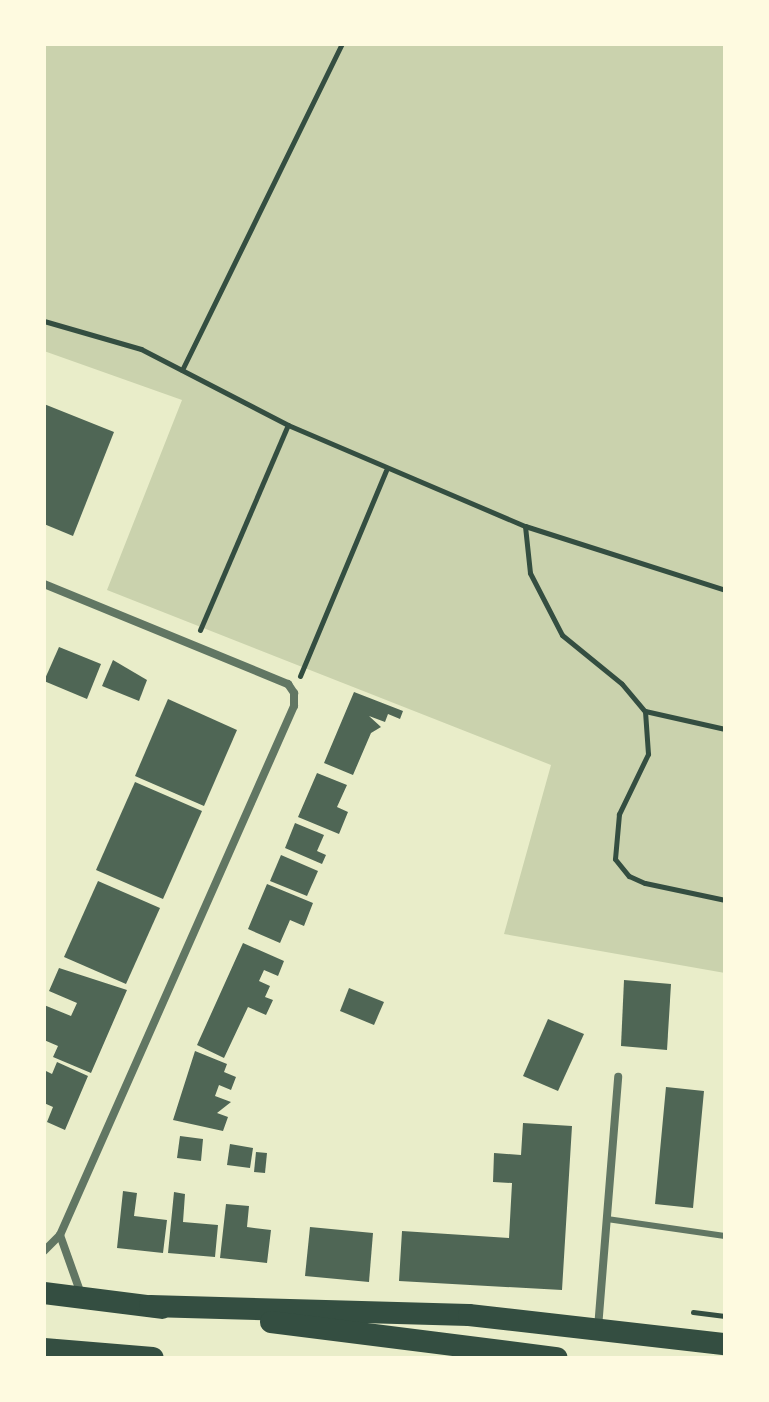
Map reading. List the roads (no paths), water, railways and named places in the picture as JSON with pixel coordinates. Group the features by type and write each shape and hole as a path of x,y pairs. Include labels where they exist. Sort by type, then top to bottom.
{"highway":[{"path":"44,1293 557,1358"},
{"path":"150,1306 469,1315 725,1344"},
{"path":"44,1350 86,1358"},
{"path":"44,1350 153,1358"}],"street":[{"path":"44,584 288,684 294,693 294,706 60,1235 44,1251"},
{"path":"598,1329 618,1077"},
{"path":"60,1235 82,1297"}],"lane":[{"path":"607,1219 725,1236"}]}
